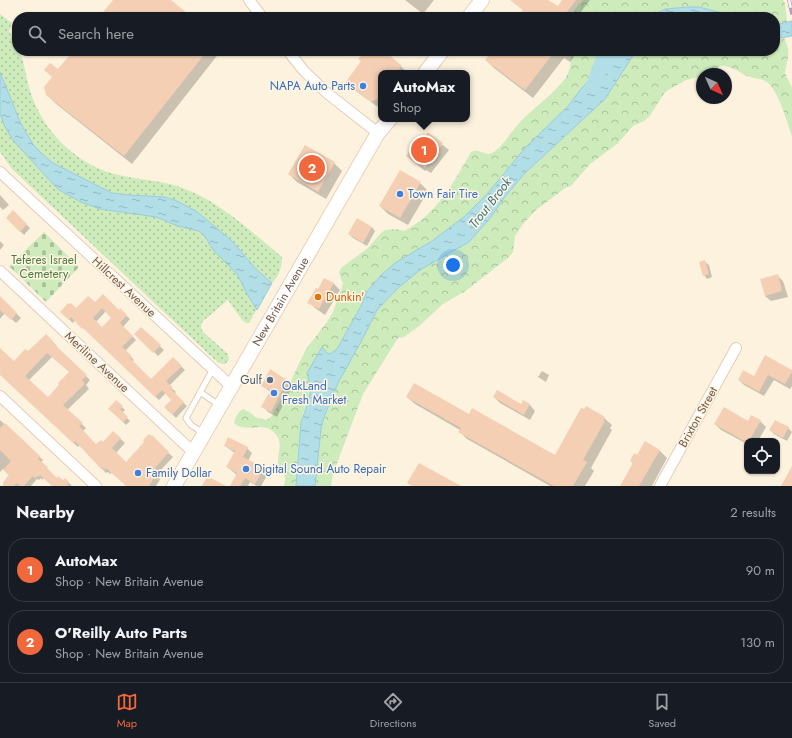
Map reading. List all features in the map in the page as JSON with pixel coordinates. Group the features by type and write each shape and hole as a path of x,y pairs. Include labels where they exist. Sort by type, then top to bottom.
{"main road":[{"path":"473,12 482,0"},
{"path":"427,70 438,56"},
{"name":"New Britain Avenue","path":"174,486 378,133 387,122"}],"street":[{"path":"249,0 258,12"},
{"path":"292,56 304,71 326,92 378,133"},
{"name":"Hillcrest Avenue","path":"0,172 231,386"},
{"name":"Meriline Avenue","path":"0,271 193,452"},
{"name":"Brixton Street","path":"660,486 736,348"},
{"path":"0,396 96,486"}],"lane":[{"path":"204,434 191,425 186,418 213,369"},
{"path":"200,392 219,406"}],"green space":[{"path":"583,0 783,0 785,3 787,22 780,24 780,12 718,12 699,7 665,9 659,12 573,12"},
{"path":"0,14 12,23 9,31 12,37 12,56 22,56 33,100 49,128 66,147 76,156 99,169 120,175 172,184 195,193 221,208 282,257 280,271 277,277 272,283 257,270 231,240 196,211 129,195 112,193 53,163 33,144 21,124 0,72"},
{"path":"780,38 784,38 788,48 788,59 785,73 792,88 792,137 775,92 767,82 750,77 732,68 724,66 716,68 696,68 696,78 686,80 665,92 649,117 633,126 617,144 590,164 571,186 565,188 535,211 523,224 515,236 513,252 509,257 467,290 443,304 418,327 404,337 398,338 363,394 333,474 331,486 315,486 321,429 324,417 338,383 377,310 397,289 420,270 469,242 491,217 504,198 525,173 605,99 633,56 780,56"},
{"path":"571,56 608,56 569,105 525,148 487,194 465,216 432,241 395,263 381,275 366,293 362,304 337,349 330,354 327,353 322,347 310,384 311,389 309,399 302,418 296,486 284,486 285,477 279,471 278,465 280,449 279,439 271,430 267,428 247,428 238,426 234,423 237,415 243,409 255,417 266,420 271,417 286,391 306,349 333,312 343,284 339,273 341,268 368,248 385,230 396,229 404,231 426,216 451,186 471,152 477,151 489,154 497,149 523,119 558,87 566,77 571,63"},
{"path":"0,113 4,125 13,140 59,190 81,202 100,209 156,217 178,226 199,231 204,235 213,250 237,274 247,294 257,309 249,323 246,323 242,320 228,300 202,322 201,327 203,332 228,354 229,360 225,364 215,360 12,169 0,152"},
{"name":"Teferes Israel Cemetery","path":"44,232 79,267 46,302 9,266"}],"water":[{"path":"699,7 718,12 659,12 665,9"},
{"path":"792,21 792,36 780,38 780,24"},
{"path":"608,56 633,56 605,99 525,173 504,198 491,217 469,242 420,270 397,289 377,310 338,383 324,417 321,429 315,486 296,486 301,422 309,400 311,388 307,373 322,347 327,353 330,354 337,349 362,304 366,293 381,275 395,263 432,241 465,216 487,194 525,148 569,105 580,90 600,68"},
{"path":"0,72 21,124 33,144 53,163 112,193 164,197 175,200 196,211 231,240 257,270 272,283 257,310 237,274 213,250 204,235 199,231 178,226 156,217 100,209 81,202 59,190 13,140 4,125 0,113"}],"building":[{"path":"113,0 171,0 186,12 103,12"},
{"path":"510,0 548,0 558,6 562,0 576,0 567,12 522,12 523,10"},
{"path":"69,56 203,56 124,156 46,95 44,87 52,77 44,70 50,63 58,69"},
{"path":"361,56 391,56 402,66 399,70 378,70 378,98 371,102 345,83 361,61 358,59"},
{"path":"488,56 551,56 525,90 485,60"},
{"path":"428,132 443,143 425,168 420,165 419,166 406,156 416,142 418,144"},
{"path":"305,145 335,162 318,192 288,174"},
{"name":"Town Fair Tire","path":"400,170 421,182 400,218 379,206"},
{"path":"13,210 27,224 20,232 6,218"},
{"path":"357,218 372,227 363,243 348,234"},
{"path":"705,260 709,274 703,276 699,262"},
{"path":"778,274 782,291 765,296 760,279"},
{"path":"324,278 334,283 319,309 307,303 316,288 318,289"},
{"path":"103,294 119,310 120,308 127,315 120,323 133,336 122,347 132,356 130,358 151,379 173,357 182,366 166,381 173,388 171,389 184,402 172,415 164,407 171,400 162,390 155,397 71,317 69,320 60,312 68,303 71,303 76,308 88,296 95,302","holes":["102,308 111,318 102,327 93,318"]},
{"path":"0,296 17,313 11,320 0,310"},
{"path":"141,327 161,345 153,353 134,334"},
{"path":"46,334 53,341 52,342 87,375 82,380 85,384 63,405 83,423 79,426 96,444 101,440 103,442 113,431 121,438 112,448 126,462 144,442 143,440 149,434 151,436 152,435 169,452 155,468 158,471 149,486 126,486 106,468 105,470 103,468 101,469 75,441 73,443 0,375 0,348 14,361 25,349 28,351","holes":["47,353 69,372 58,383 59,385 48,397 25,376"]},
{"path":"765,355 792,370 792,372 785,384 768,375 759,392 738,380 743,370 754,376"},
{"name":"OakLand Fresh Market","path":"270,369 287,380 271,412 261,407 270,391 261,386"},
{"path":"414,383 469,414 472,408 555,455 581,408 584,409 586,406 605,417 603,420 605,421 583,460 587,462 573,486 554,486 458,432 461,428 406,397"},
{"path":"497,390 521,404 523,400 530,404 524,415 493,397"},
{"path":"116,400 123,406 120,409 128,417 123,422 108,409"},
{"path":"724,407 748,421 751,415 761,420 751,438 744,438 744,441 714,424"},
{"path":"775,420 789,427 783,438 769,430"},
{"path":"5,423 40,456 38,459 48,467 47,468 57,478 58,476 63,480 65,478 69,482 67,485 69,486 52,486 40,475 35,478 33,476 24,486 20,486 17,483 14,486 2,486 9,475 3,470 11,461 0,450 0,428"},
{"path":"228,437 248,447 243,457 264,468 255,484 245,478 240,486 230,486 237,473 226,467 235,451 224,446"},
{"path":"645,441 660,450 639,486 620,486 633,463 630,461 634,453 637,455"},
{"path":"419,463 461,486 412,486 407,483"},
{"path":"792,466 792,486 781,486"},
{"path":"207,476 226,486 202,486"}],"waterway":[{"name":"Trout Brook","path":"593,87 603,60 608,56"}],"railway":[{"path":"789,0 792,13"}],"place":[{"name":"NAPA Auto Parts","path":"363,86"},
{"name":"AutoMax","path":"424,150"},
{"name":"O'Reilly Auto Parts","path":"312,168"},
{"name":"Town Fair Tire","path":"400,194"},
{"name":"Dunkin'","path":"318,297"},
{"name":"Gulf","path":"270,380"},
{"name":"OakLand Fresh Market","path":"274,393"},
{"name":"Digital Sound Auto Repair","path":"246,469"},
{"name":"Family Dollar","path":"138,473"}]}
